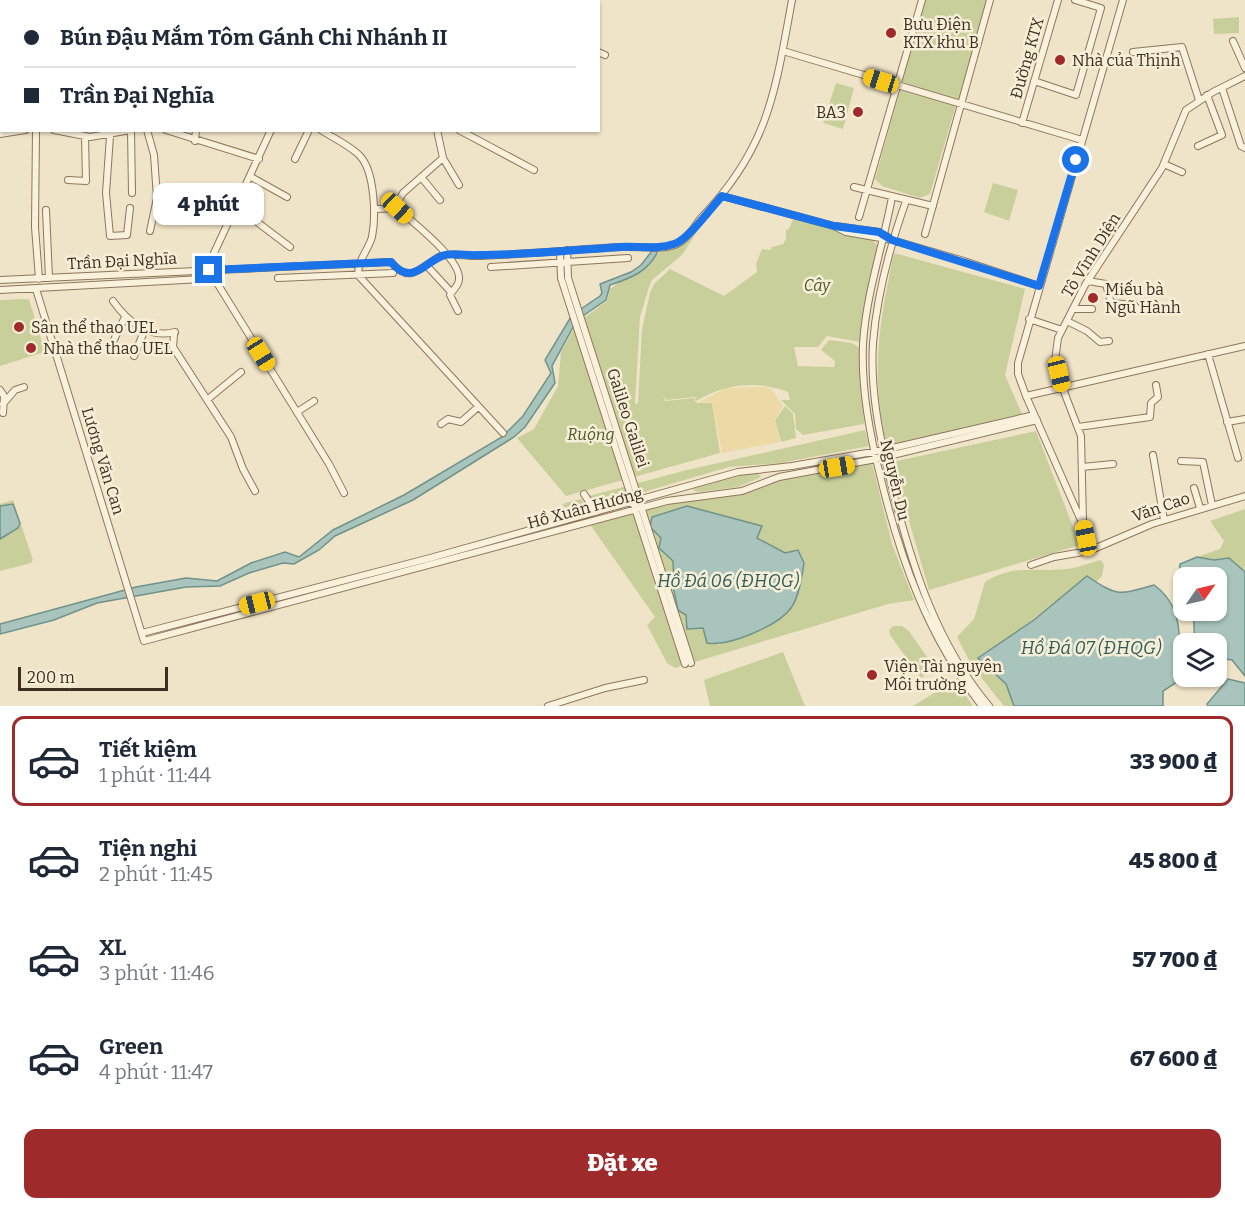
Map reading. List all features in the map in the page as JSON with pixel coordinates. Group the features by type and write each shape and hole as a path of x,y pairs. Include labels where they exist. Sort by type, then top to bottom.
{"street":[{"name":"Trần Đại Nghĩa","path":"0,280 391,262 404,272 414,273 428,267 442,255 625,246 659,248 677,244 722,196 758,138 776,92 792,0"},
{"path":"859,217 922,0"},
{"path":"925,234 990,0"},
{"name":"Đường KTX","path":"1022,123 1058,0"},
{"path":"1034,81 1076,95 1101,8 1075,0"},
{"path":"1089,551 1083,525 1026,396 1018,374 1018,363 1121,0"},
{"path":"1233,41 1245,68"},
{"path":"1133,52 1182,47 1199,100"},
{"path":"783,51 1082,140"},
{"name":"Tô Vĩnh Diện","path":"1083,525 1083,447 1062,387 1055,353 1062,330 1088,281 1164,164 1186,110 1207,95 1245,76"},
{"path":"1218,81 1241,146 1245,148"},
{"path":"1198,146 1222,135 1207,95"},
{"path":"36,132 35,227 39,279"},
{"path":"71,132 110,136 124,132"},
{"path":"131,132 132,193"},
{"path":"148,132 154,155 157,198 150,231"},
{"path":"171,132 259,159"},
{"path":"195,141 196,132"},
{"path":"270,132 209,270 344,493"},
{"path":"295,159 308,132"},
{"path":"324,132 361,156 368,170 376,209 371,239 358,263 357,275 502,433"},
{"path":"437,132 443,158 459,185"},
{"path":"463,132 534,170"},
{"path":"68,180 86,181 88,134"},
{"path":"110,136 106,193 110,236 127,235 130,207"},
{"path":"394,208 396,201 443,158"},
{"path":"1164,164 1182,172"},
{"path":"251,177 287,197"},
{"path":"421,177 440,200"},
{"path":"854,187 933,206"},
{"path":"722,196 834,226 846,226 1039,286"},
{"name":"Nguyễn Du","path":"892,197 880,248 863,344 868,426 893,533 922,600 961,680 982,706"},
{"path":"892,240 906,201"},
{"path":"237,207 290,247"},
{"path":"376,209 394,208 449,256 458,270 459,277 458,285 451,292"},
{"path":"46,210 49,278"},
{"name":"Nguyễn Du","path":"892,240 873,344 877,424 922,600 961,667 989,706"},
{"name":"Galileo Galilei","path":"563,250 567,285 572,313 633,505 688,663 643,507 582,319 567,285"},
{"path":"491,267 628,258"},
{"path":"428,267 451,292 458,311"},
{"name":"Trần Đại Nghĩa","path":"0,290 72,288 202,279 209,270"},
{"path":"278,278 393,273"},
{"path":"72,288 73,278"},
{"path":"1088,281 1106,284 1111,303 1134,305 1139,311 1155,310"},
{"name":"Lương Văn Can","path":"36,289 144,641"},
{"path":"113,301 125,317 145,329 174,334 173,347 231,438 243,469 255,491"},
{"path":"1073,309 1092,309"},
{"path":"111,346 125,317"},
{"path":"1029,319 1062,330"},
{"path":"1067,321 1088,331 1100,342 1109,341"},
{"path":"134,356 145,329"},
{"path":"1026,396 1245,346"},
{"path":"1208,354 1239,458"},
{"path":"208,399 241,372"},
{"path":"1078,428 1150,417 1151,403 1158,397 1156,385"},
{"path":"3,404 15,390 24,387"},
{"path":"0,390 3,413"},
{"path":"297,412 314,401"},
{"path":"441,424 448,419 461,422 478,407"},
{"name":"Hồ Xuân Hương","path":"142,633 431,561 596,512 633,505 643,507 687,497 742,491 766,482 876,459 884,454 1035,417"},
{"path":"1227,422 1245,419"},
{"path":"868,426 877,424"},
{"name":"Hồ Xuân Hương","path":"144,641 633,505 640,499 738,472 764,470 874,452 884,454"},
{"path":"1153,455 1164,519"},
{"path":"1181,461 1203,462 1212,505"},
{"path":"1082,467 1113,464"},
{"path":"764,470 766,482"},
{"path":"685,486 687,497"},
{"path":"1194,488 1200,508"},
{"path":"584,494 596,512"},
{"name":"Văn Cao","path":"1031,566 1054,557 1089,551 1164,519 1245,495"},
{"path":"548,706 605,688 644,680"}],"green space":[{"path":"922,0 988,0 960,105 896,85"},
{"path":"1239,17 1239,33 1214,34 1213,19"},
{"path":"836,83 854,88 843,129 823,123"},
{"path":"900,90 956,105 930,194 920,198 882,186 875,179"},
{"path":"993,183 1018,190 1009,221 984,212"},
{"path":"793,219 870,238 877,245 860,342 827,336 818,347 794,347 798,366 834,367 835,361 821,350 829,340 852,343 860,348 864,424 803,435 796,429 795,414 781,400 790,400 788,392 765,386 730,388 696,401 695,397 666,400 663,395 665,401 694,398 696,403 712,403 720,453 566,496 517,438 534,429 558,386 561,352 577,323 607,301 610,289 666,248 670,248 698,224 699,229 682,255 652,280 649,287 640,317 635,404 638,403 642,329 650,293 654,284 670,269 724,296 757,272 756,264 762,249 771,250 772,247 783,244 786,239 786,230 789,229"},
{"path":"894,253 1025,289 1005,375 1022,414 887,447 882,421 878,373 884,302"},
{"name":"Sân thể thao UEL","path":"29,299 45,352 0,366 0,300"},
{"path":"785,406 793,414 796,438 781,442 775,420"},
{"path":"865,430 869,446 781,463 729,467 596,506 589,496 687,470"},
{"path":"1036,431 1080,545 929,590 892,462"},
{"path":"868,461 872,463 892,544 914,600 888,604 675,668 667,663 647,625 655,617 589,523 691,499 734,495 772,479","holes":["725,517 761,526 757,537 785,553 791,608 761,629 719,645 686,615 674,591 673,561 659,548 661,538"]},
{"path":"757,472 761,477 738,487 698,492 693,490 694,486 722,477"},
{"path":"581,499 589,510 571,515 562,504"},
{"path":"13,500 33,560 31,563 0,571 0,504"},
{"path":"1245,509 1245,572 1229,558 1214,560 1197,557 1220,549 1224,541 1210,521"},
{"path":"1101,560 1104,565 1102,576 1096,582 1086,576 1034,620 978,658 1006,685 1014,706 1004,706 972,666 957,637 974,619 985,582 1007,572 1061,570"},
{"path":"893,626 902,626 908,630 935,668 921,678 890,635 889,630"},
{"path":"783,652 805,706 710,706 704,680"},
{"path":"955,680 973,706 913,706"}],"sand":[{"path":"765,387 771,389 783,406 775,419 780,442 722,453 712,402 698,403 726,388"}],"water":[{"path":"652,251 658,251 644,269 632,277 610,285 606,300 577,320 552,366 555,383 525,427 514,437 413,500 335,536 319,550 294,564 283,563 249,573 220,586 186,587 97,603 54,620 0,634 0,624 136,587 186,578 217,581 251,563 285,552 299,557 333,530 404,495 502,437 523,416 551,373 545,360 572,315 600,296 602,293 600,284 631,272 641,265"},
{"path":"13,504 20,523 18,528 0,539 0,506"},
{"name":"Hồ Đá 06 (ĐHQG)","path":"687,506 762,526 757,538 785,553 798,550 804,563 801,580 794,603 785,615 752,634 727,642 707,643 703,628 687,629 686,615 678,610 674,591 673,561 659,548 661,538 650,527 652,517"},
{"path":"1197,557 1214,560 1229,558 1245,572 1245,676 1232,660 1227,659 1227,633 1194,633 1194,621 1227,621 1227,567 1180,567 1180,564"},
{"name":"Hồ Đá 07 (ĐHQG)","path":"1087,576 1106,588 1119,592 1154,585 1165,594 1172,605 1173,621 1177,621 1179,633 1173,633 1173,685 1163,691 1163,706 1014,706 1006,684 978,658 1034,620"},
{"path":"1227,680 1245,683 1245,706 1208,706 1207,704 1221,687 1227,687"}],"place":[{"name":"Bưu Điện KTX khu B","path":"891,33"},
{"name":"Nhà của Thịnh","path":"1060,60"},
{"name":"BA3","path":"858,112"},
{"name":"Miếu bà Ngũ Hành","path":"1093,298"},
{"name":"Sân thể thao UEL","path":"19,327"},
{"name":"Nhà thể thao UEL","path":"31,348"},
{"name":"Viện Tài nguyên Môi trường","path":"872,675"}],"route":[{"path":"209,270 391,262 404,272 414,273 422,270 442,255 493,255 625,246 659,248 677,244 687,236 722,196 834,226 879,232 892,240 1039,286 1076,160"}],"park label":[{"name":"Cây","path":"817,285"},
{"name":"Ruộng","path":"591,434"}]}
